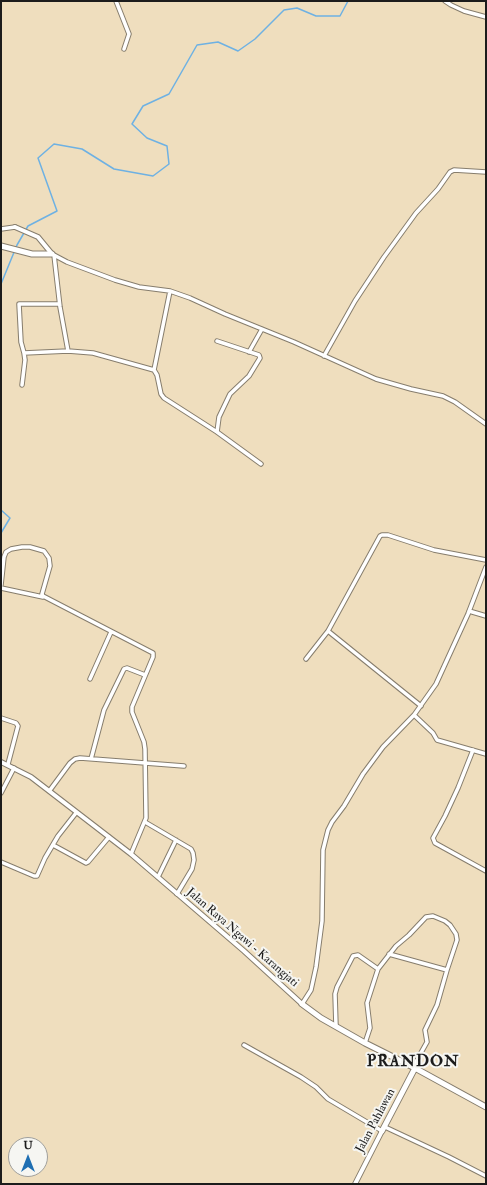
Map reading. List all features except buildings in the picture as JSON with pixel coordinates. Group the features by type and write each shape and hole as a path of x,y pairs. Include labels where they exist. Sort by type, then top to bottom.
{"main road":[{"path":"1,246 32,254 53,255"},
{"name":"Jalan Raya Ngawi - Karangjati","path":"302,1004 365,1043 486,1108"},
{"name":"Jalan Pahlawan","path":"384,1129 414,1068"}],"street":[{"path":"116,1 129,34 124,49"},
{"path":"445,1 464,11 486,18"},
{"path":"324,356 355,301 384,257 416,213 438,190 450,172 454,170 486,172"},
{"path":"1,229 15,228 33,235 41,239 53,255 67,262 115,280 170,291 190,298 376,379 448,398 486,424"},
{"path":"53,255 59,304 68,351"},
{"path":"170,291 154,370 161,394 164,398 217,432 261,464"},
{"path":"22,385 24,353 21,342 19,304 59,304"},
{"path":"249,352 262,329"},
{"path":"217,432 219,417 230,394 249,376 260,359 259,355 218,341"},
{"path":"24,353 68,351 93,353 154,370"},
{"path":"306,659 328,631 382,534 434,550 486,560"},
{"path":"43,597 42,594 50,566 49,558 44,551 30,547 22,547 11,549 6,552 4,557 1,586 43,597 152,653 154,657 135,700 132,712 144,742 146,762 145,822 131,854"},
{"path":"302,1004 311,990 316,967 322,921 323,850 328,830 347,802 363,774 383,747 414,715 436,684 450,656 486,567"},
{"path":"469,610 486,616"},
{"path":"328,631 421,706"},
{"path":"90,679 111,632"},
{"path":"91,759 104,710 124,669 127,668 146,675"},
{"path":"414,715 433,733 437,740 486,754"},
{"path":"1,718 16,723 18,726 8,764"},
{"path":"473,750 458,788 433,838 435,843 486,871"},
{"path":"50,790 70,763 75,759 80,758 184,766"},
{"name":"Jalan Raya Ngawi - Karangjati","path":"1,762 8,764 50,790 76,813 131,854 244,951 302,1004"},
{"path":"1,793 14,768"},
{"path":"1,862 36,876 53,845 76,813"},
{"path":"145,822 190,849 193,853 194,860 192,869 176,894"},
{"path":"53,845 86,863 109,837"},
{"path":"158,877 176,840"},
{"path":"365,1043 370,1028 367,1003 378,969 396,946 426,917 433,916 445,921 450,925 456,934 457,940 446,970 437,1005 425,1030 427,1042 414,1068"},
{"path":"389,954 446,970"},
{"path":"336,1026 335,994 353,956 358,955 378,969"},
{"path":"244,1045 301,1077 316,1087 328,1099 384,1129 449,1157 486,1176"},
{"name":"Jalan Pahlawan","path":"355,1184 384,1129"}],"waterway":[{"path":"1,284 17,245 28,226 57,211 38,158 54,144 82,149 114,169 153,176 169,164 167,146 147,138 132,124 143,106 169,94 197,45 218,42 238,51 255,39 284,10 297,8 316,16 340,16 348,1"},
{"path":"1,510 10,518 1,533"}],"district":[{"name":"PRANDON","path":"413,1063"}]}
